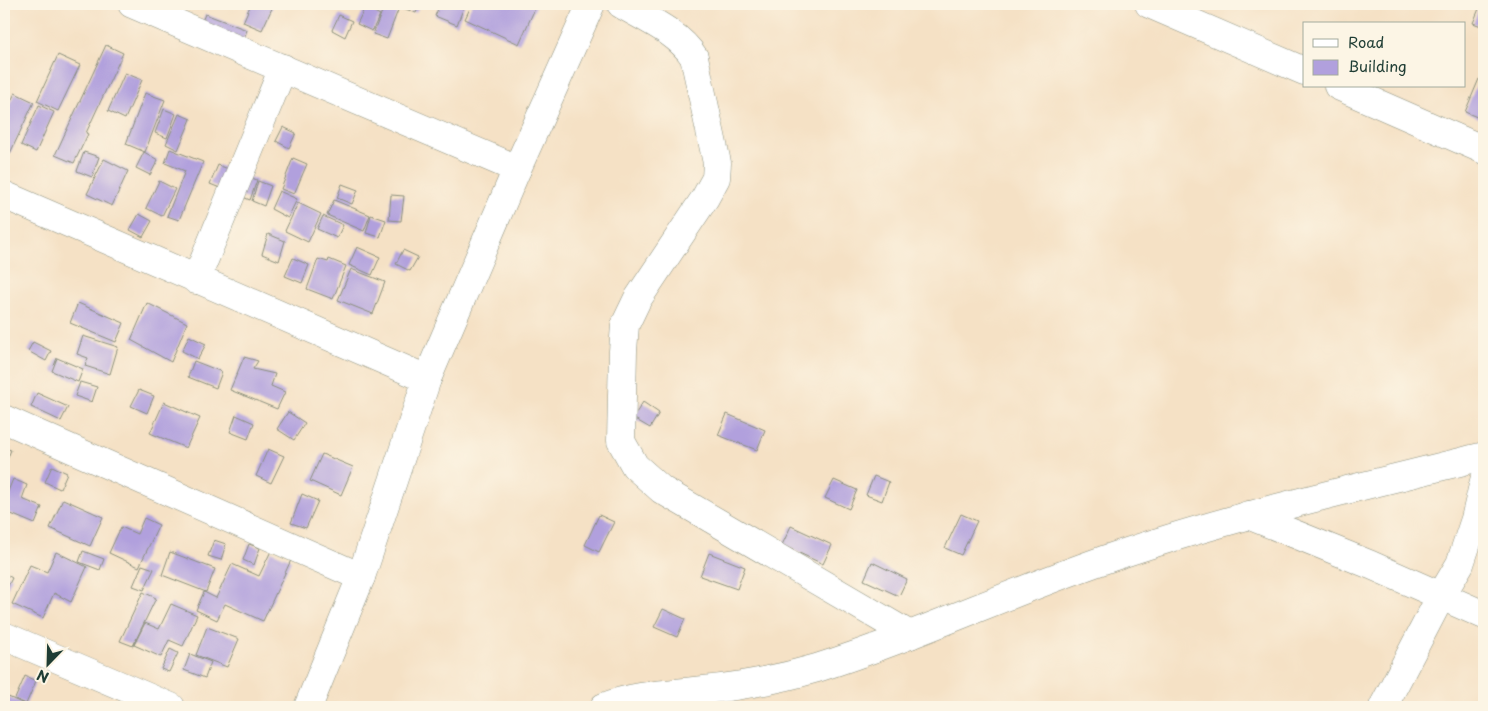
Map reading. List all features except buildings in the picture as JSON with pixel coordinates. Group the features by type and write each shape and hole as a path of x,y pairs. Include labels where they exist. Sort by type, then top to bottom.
{"street":[{"path":"132,4 517,169"},
{"path":"308,707 361,577 427,379 517,169 591,4"},
{"path":"621,4 676,37 688,47 694,57 717,163 716,178 705,198 637,300 625,325 622,351 622,440 635,466 662,490 910,635"},
{"path":"1149,4 1303,71"},
{"path":"196,280 283,68"},
{"path":"1343,88 1484,150"},
{"path":"4,195 427,379"},
{"path":"4,419 361,577"},
{"path":"604,707 649,695 728,688 797,674 859,655 1112,557 1187,532 1484,456"},
{"path":"1383,707 1441,596 1460,564 1476,519 1484,481"},
{"path":"1248,515 1484,615"},
{"path":"4,636 171,707"}]}
